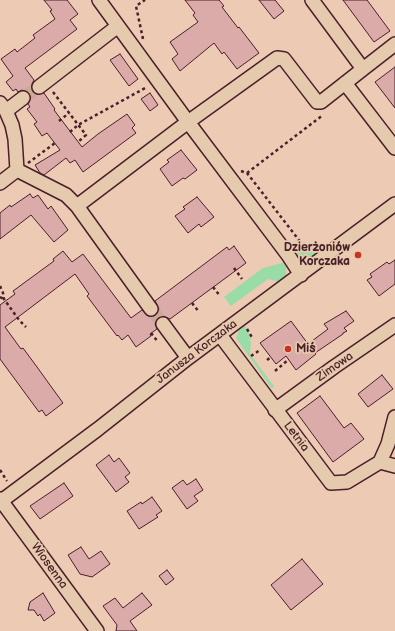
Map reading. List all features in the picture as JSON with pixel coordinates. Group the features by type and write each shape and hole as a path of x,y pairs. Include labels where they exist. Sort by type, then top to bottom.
{"street":[{"path":"99,0 288,255 301,275"},
{"path":"312,0 363,69"},
{"path":"42,84 118,26"},
{"path":"77,206 188,122 277,58 284,59 317,102 320,102 395,44"},
{"path":"345,83 395,148"},
{"path":"18,170 12,125 3,107 23,98"},
{"path":"0,183 18,170"},
{"path":"18,170 66,195 77,206 151,309"},
{"name":"Janusza Korczaka","path":"1,501 98,429 188,358 395,204"},
{"path":"163,324 188,358"},
{"name":"Zimowa","path":"275,410 395,325"},
{"name":"Letnia","path":"220,335 331,483 347,482 380,462"},
{"path":"395,418 388,444 380,462 395,466"},
{"name":"Wiosenna","path":"1,501 97,631"}],"path":[{"path":"136,6 144,0"},
{"path":"70,132 78,125 158,81"},
{"path":"42,84 69,113 86,136 78,142"},
{"path":"247,173 327,112"},
{"path":"59,121 69,113"},
{"path":"18,170 55,143"},
{"path":"234,268 242,279"},
{"path":"0,286 4,299 26,327"},
{"path":"212,287 220,296"},
{"path":"0,297 4,299"},
{"path":"192,303 199,312"},
{"path":"246,325 253,339"},
{"path":"151,333 158,342"},
{"path":"251,356 260,350"},
{"path":"267,360 271,357"},
{"path":"275,371 288,360"}],"green space":[{"path":"321,243 321,249 313,257 294,255"},
{"path":"286,262 286,277 280,282 268,279 231,306 224,297 263,268"},
{"path":"245,326 252,338 249,340 251,342 250,354 274,386 272,389 236,338 239,330"}],"building":[{"path":"44,0 67,0 78,14 70,20 77,29 25,68 34,80 32,84 32,92 36,94 44,93 55,109 54,110 82,147 127,114 135,125 132,128 136,133 83,172 75,160 70,163 66,158 44,175 40,173 35,165 60,150 47,133 42,136 34,124 37,122 27,109 30,107 28,104 31,97 29,93 22,90 18,92 16,89 13,91 6,82 13,76 1,59 15,49 17,52 35,38 33,35 55,19 50,11 52,10"},
{"path":"185,0 219,0 224,6 222,7 259,53 237,69 224,52 222,54 214,43 180,71 172,59 178,54 170,42 198,22 193,15 195,13"},
{"path":"259,0 275,0 284,11 274,19"},
{"path":"343,0 367,0 390,31 374,42"},
{"path":"120,54 138,79 129,86 110,60"},
{"path":"395,67 395,108 375,82"},
{"path":"150,93 158,105 150,111 141,99"},
{"path":"181,150 197,170 172,186 160,169 169,162 167,160"},
{"path":"30,194 33,198 38,195 48,209 51,206 68,230 54,242 31,215 0,239 0,213 10,205 11,207"},
{"path":"197,197 214,217 201,227 199,224 188,233 175,216 185,209 183,207"},
{"path":"234,246 246,263 170,319 163,316 158,318 155,324 157,329 150,334 151,336 136,347 128,335 122,340 118,335 117,336 87,296 89,294 75,274 5,327 21,349 23,348 63,403 46,416 42,410 39,412 0,359 0,305 15,294 13,291 54,261 53,259 63,251 72,262 83,254 131,318 142,310 148,316 155,316 159,309 155,301 227,247 229,250"},
{"path":"395,260 395,284 379,296 367,280 372,277 370,274 387,262 389,264"},
{"name":"Miś","path":"346,311 354,321 344,328 347,331 315,353 316,354 296,370 286,356 276,364 260,343 291,321 308,344 328,329 324,324"},
{"path":"382,375 393,389 368,407 358,394"},
{"path":"320,396 344,428 351,423 364,439 333,462 297,413"},
{"path":"109,455 114,462 119,458 130,473 125,477 129,482 116,492 96,465"},
{"path":"196,479 203,490 194,496 198,501 187,509 172,488 183,480 187,485"},
{"path":"64,483 73,496 40,519 30,506"},
{"path":"152,497 162,511 156,515 158,517 139,529 127,511 141,502 142,504"},
{"path":"81,547 89,559 101,551 110,564 92,577 80,574 68,555"},
{"path":"302,559 323,584 291,610 271,585"},
{"path":"167,570 174,579 166,585 159,576"},
{"path":"43,593 55,613 44,621 40,614 38,616 34,610 28,610 30,602"},
{"path":"142,593 152,605 130,621 137,631 116,631 117,625 103,606 115,598 123,608"}],"tunnel":[{"path":"23,98 39,87"},
{"path":"151,309 163,324"}],"place":[{"name":"Dzierżoniów Korczaka","path":"358,255"},
{"name":"Miś","path":"288,349"}]}
